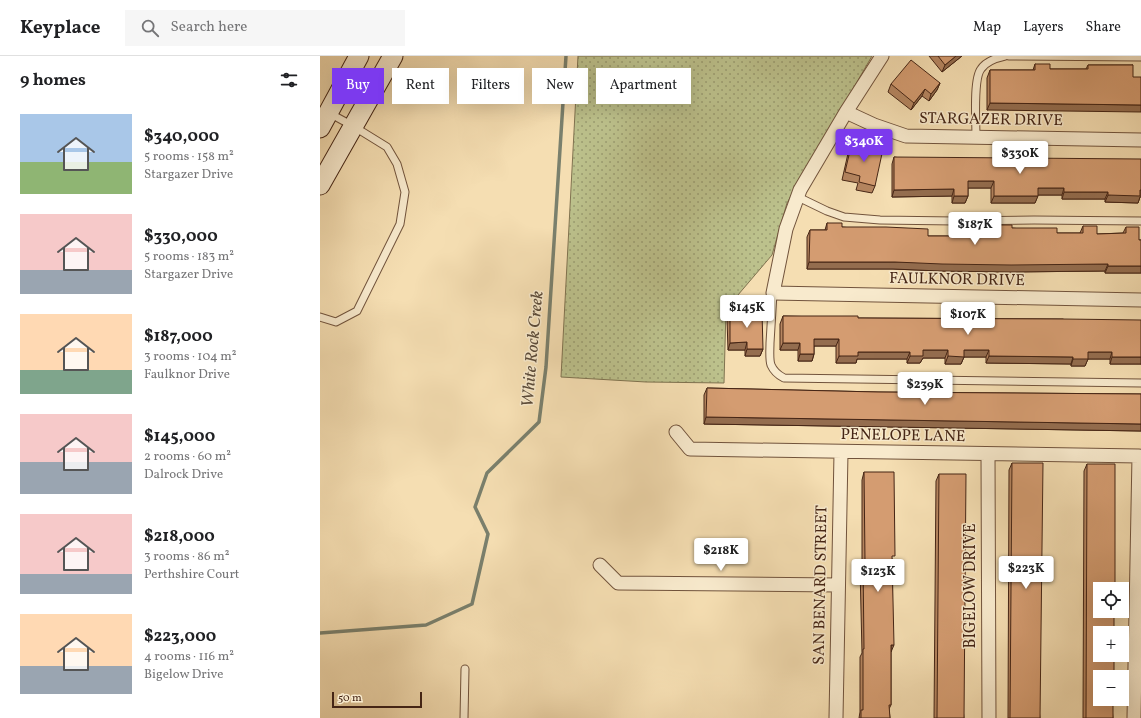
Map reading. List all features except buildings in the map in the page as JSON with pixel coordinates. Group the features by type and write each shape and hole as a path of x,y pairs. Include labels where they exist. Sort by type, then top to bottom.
{"main road":[{"path":"324,120 359,56"},
{"path":"320,185 393,56"}],"street":[{"path":"773,293 786,229 800,190 846,112 882,56"},
{"name":"STARGAZER DRIVE","path":"846,112 874,125 906,136 1141,140"},
{"name":"FAULKNOR DRIVE","path":"773,293 1141,300"},
{"name":"PENELOPE LANE","path":"676,432 690,450 1139,456 1134,718"},
{"name":"SAN BENARD STREET","path":"836,718 841,453"},
{"name":"BIGELOW DRIVE","path":"988,454 989,718"},
{"path":"600,565 618,583 838,585"}],"lane":[{"path":"976,137 977,77 981,68 992,59 1005,56"},
{"path":"1009,56 1141,57"},
{"path":"320,316 336,322 357,311 400,224 405,192 397,164 387,147 354,126 324,120"},
{"path":"798,197 827,211 844,217 880,220 1141,221"},
{"path":"773,293 770,357 774,371 784,378 1141,383"},
{"path":"464,669 464,718"}],"green space":[{"path":"578,56 872,56 787,203 772,255 726,309 724,383 646,382 561,377 575,104 588,104 588,68 577,68"}],"waterway":[{"name":"White Rock Creek","path":"320,633 426,625 472,604 488,534 475,507 487,473 539,422 546,367 566,56"}]}
